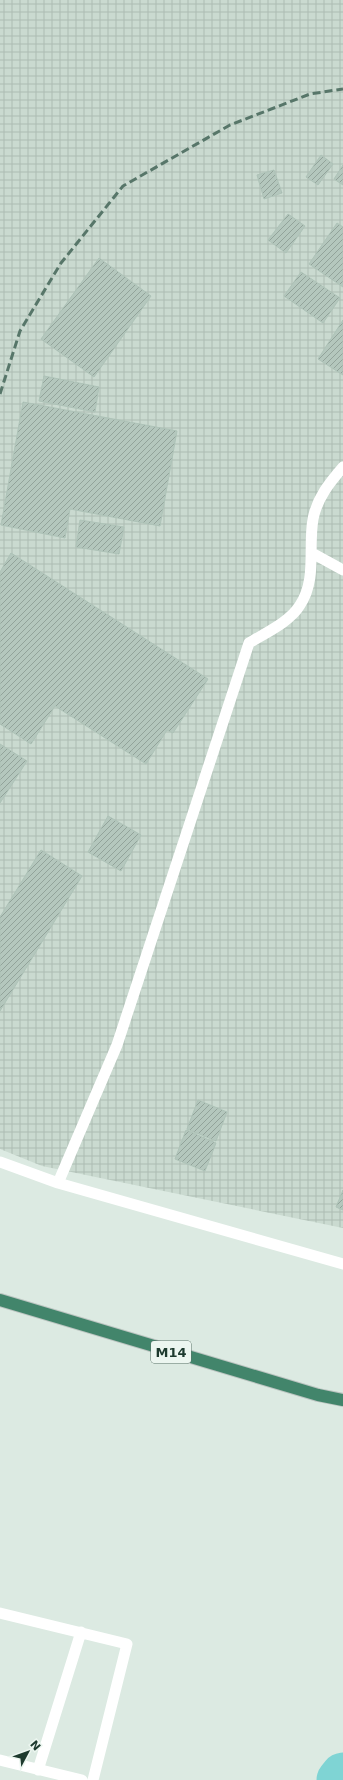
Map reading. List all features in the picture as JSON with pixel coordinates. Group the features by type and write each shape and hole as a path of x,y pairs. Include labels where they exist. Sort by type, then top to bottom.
{"highway":[{"name":"M14","path":"0,1300 318,1395 343,1400"}],"lane":[{"path":"58,1183 117,1045 249,643 286,619 300,606 307,591 312,553 313,518 324,489 343,466"},
{"path":"312,553 343,570"},
{"path":"0,1162 58,1183 343,1264"},
{"path":"0,1613 127,1644 93,1780"},
{"path":"38,1770 81,1632"},
{"path":"0,1760 82,1780"}],"shaded area":[{"path":"0,0 343,0 343,1228 42,1166 0,1149"}],"building":[{"path":"321,155 333,164 318,185 306,177"},
{"path":"343,165 343,185 334,179"},
{"path":"274,170 282,193 264,199 257,175"},
{"path":"288,214 305,226 286,253 268,240"},
{"path":"337,223 343,227 343,287 309,264"},
{"path":"99,258 151,296 94,377 41,339"},
{"path":"301,272 340,298 323,323 284,296"},
{"path":"343,320 343,375 318,359"},
{"path":"44,376 99,387 95,412 39,401"},
{"path":"23,402 177,431 160,526 70,509 65,538 1,525"},
{"path":"80,520 124,527 119,554 76,547"},
{"path":"11,553 208,679 173,733 167,730 146,764 55,706 31,744 0,724 0,572"},
{"path":"0,744 27,761 0,803"},
{"path":"108,816 141,835 121,871 88,852"},
{"path":"41,850 82,876 0,1011 0,917"},
{"path":"198,1100 227,1112 216,1141 187,1129"},
{"path":"186,1130 216,1143 205,1171 175,1159"},
{"path":"343,1190 343,1210 336,1207"}],"waterway":[{"path":"339,1780 343,1775"}],"railway":[{"path":"0,394 20,331 61,263 123,186 230,125 310,94 343,89"}]}
